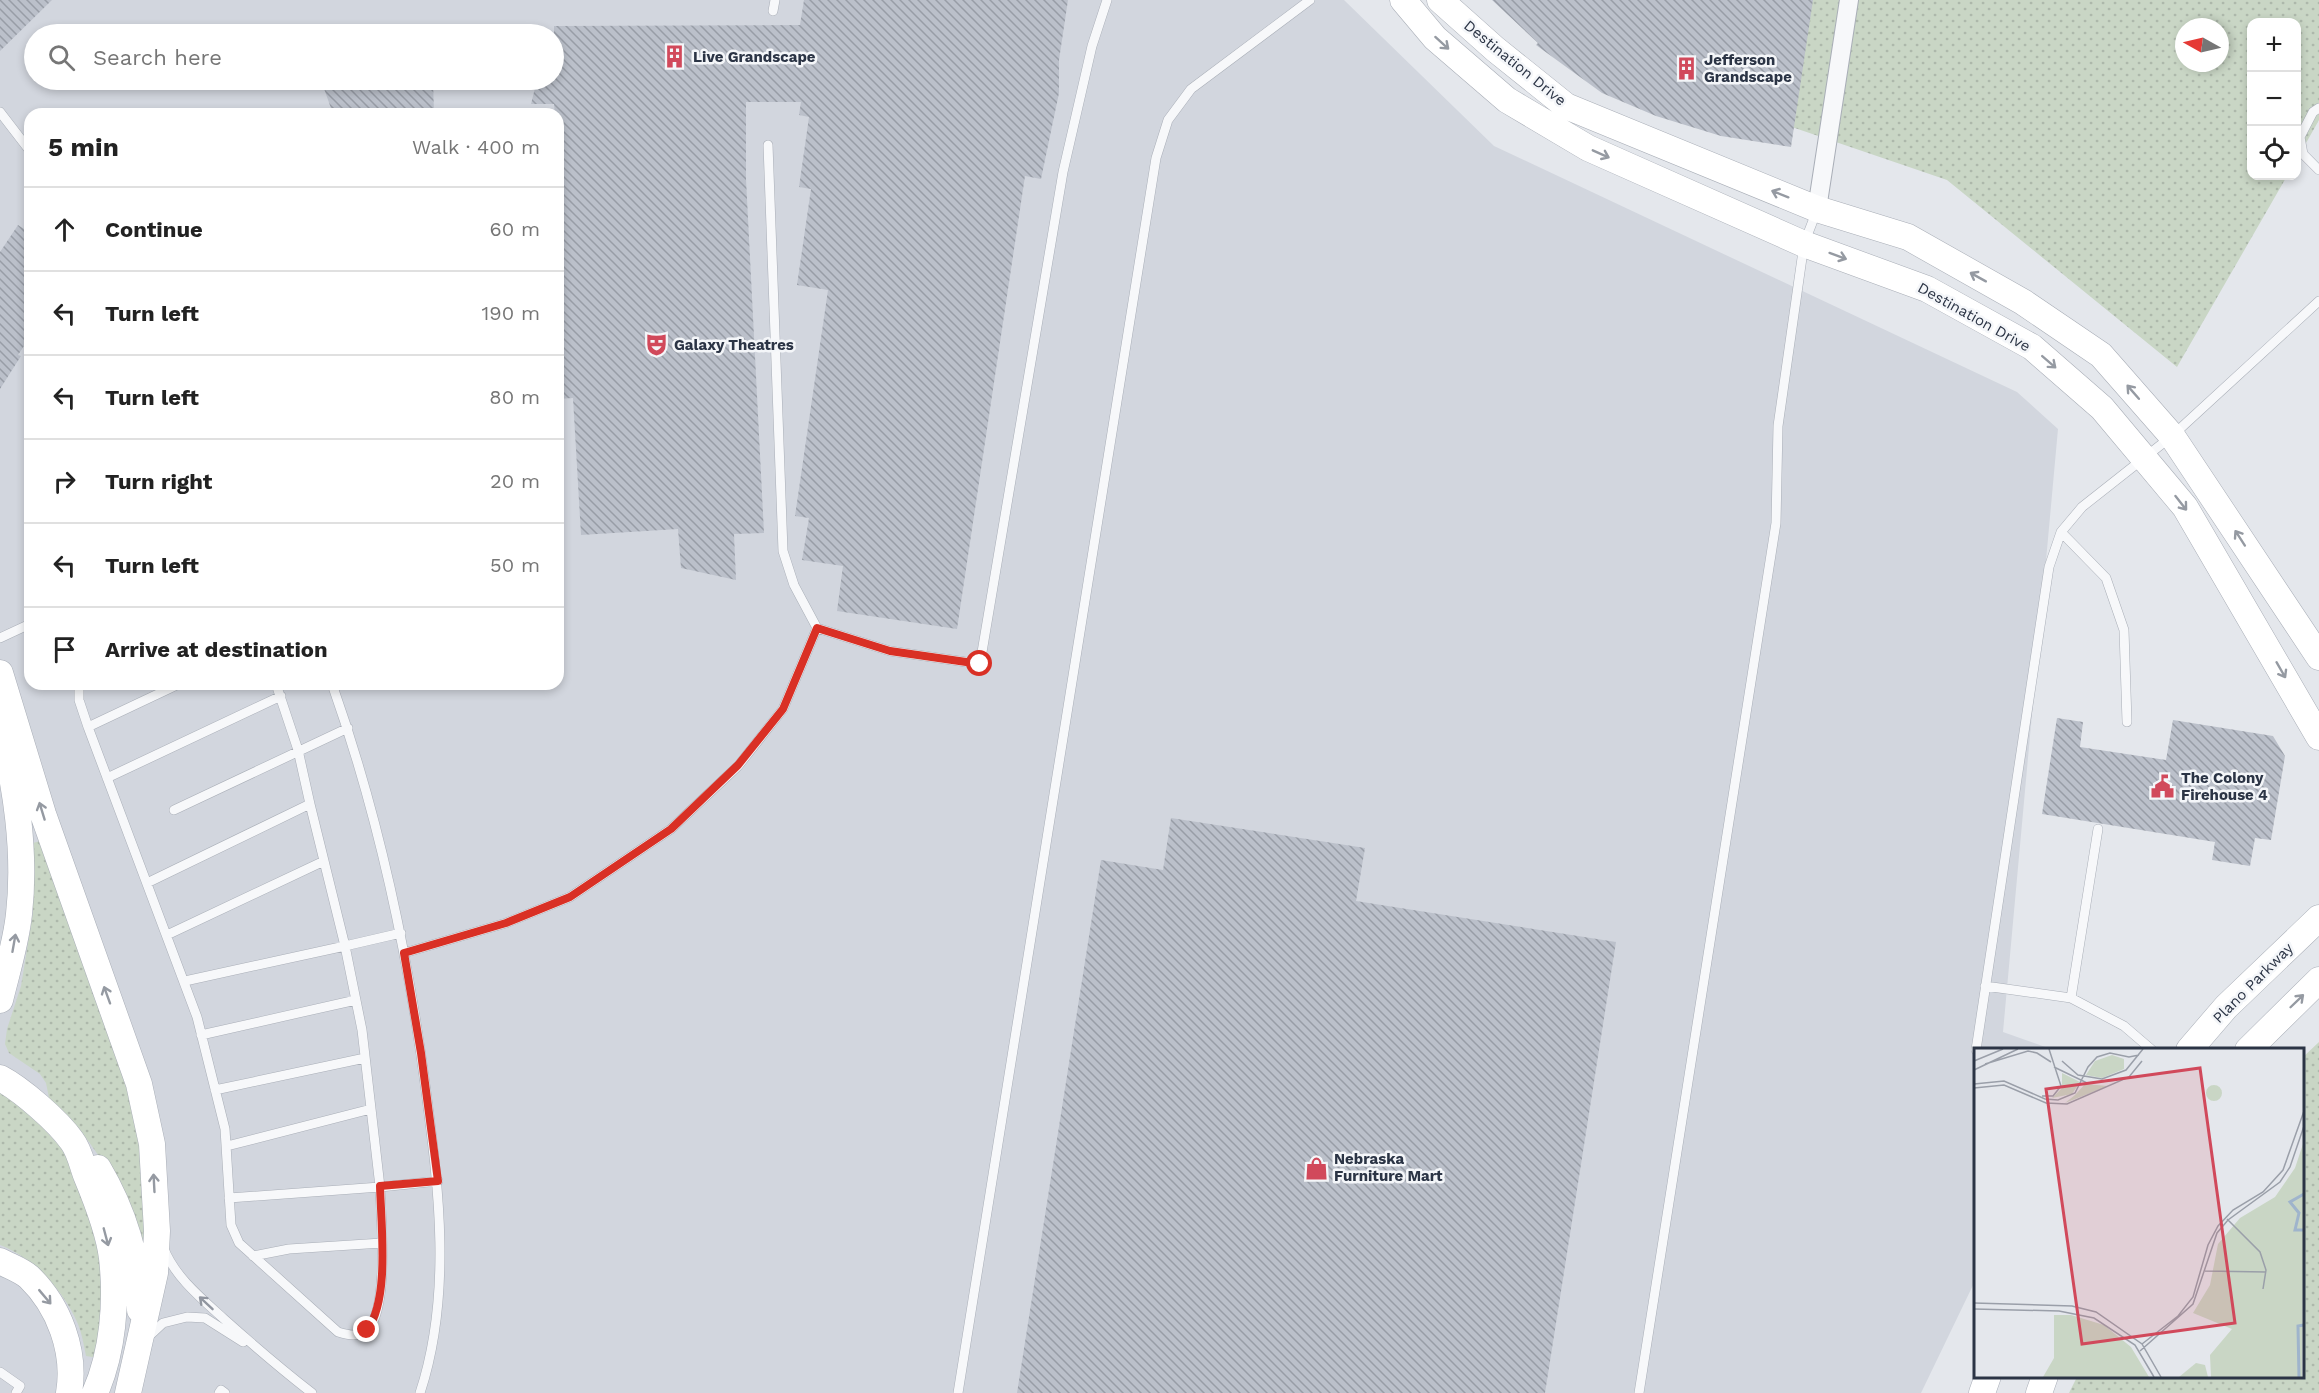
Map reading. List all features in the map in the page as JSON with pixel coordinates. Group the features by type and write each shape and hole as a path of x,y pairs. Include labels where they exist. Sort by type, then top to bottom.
{"street":[{"name":"Destination Drive","path":"1403,0 1435,38 1506,100 1588,148 1804,244 1928,289 2032,347 2102,408 2185,507 2319,737"},
{"name":"Destination Drive","path":"1440,0 1495,49 1566,106 1817,209 1908,237 2023,302 2101,355 2172,436 2319,657"},
{"path":"1817,209 1849,0"},
{"path":"0,673 43,814 139,1084 152,1144 157,1231 155,1273 141,1345 128,1393"},
{"path":"0,724 20,835 19,913 0,1000"},
{"name":"Plano Parkway","path":"2191,1048 2226,1007 2319,918"},
{"path":"2250,1048 2319,980"},
{"path":"0,1078 48,1115 99,1169 117,1203 132,1251 140,1296 141,1345"},
{"path":"73,1142 97,1201 112,1256 111,1335 101,1378 94,1393"},
{"path":"0,1261 27,1276 51,1304 66,1339 72,1376 69,1393"},
{"path":"1982,1393 1988,1378"},
{"path":"2039,1393 2045,1378"}],"lane":[{"path":"773,11 775,0"},
{"path":"768,144 783,551 794,585 817,628 890,651 980,664 1064,172 1092,46 1107,0"},
{"path":"958,1393 1156,158 1168,120 1191,89 1310,0"},
{"path":"2319,108 2313,112 2300,137 2304,154 2319,170"},
{"path":"0,112 24,143"},
{"path":"1639,1393 1776,523 1778,426 1804,244 1817,209"},
{"path":"1976,1048 2049,567 2061,532 2082,507 2172,436 2319,301"},
{"path":"2061,532 2106,578 2124,630 2127,722"},
{"path":"0,638 24,627"},
{"path":"404,953 506,923 570,897 671,829 738,765 783,709 817,628"},
{"path":"79,690 79,700 88,726 185,981 201,1035 227,1146 229,1198 234,1236 253,1256 338,1332 349,1336 359,1335 367,1330 375,1320 380,1296 382,1243 380,1186 365,1058 345,946 298,750 278,690"},
{"path":"88,726 166,690"},
{"path":"334,690 348,728 401,933 421,1053 438,1181 440,1255 436,1311 429,1366 420,1393"},
{"path":"107,778 281,696"},
{"path":"174,810 348,728"},
{"path":"147,883 310,804"},
{"path":"2071,998 2098,829"},
{"path":"167,935 324,861"},
{"path":"185,981 401,933"},
{"path":"1986,986 2071,998 2124,1026 2150,1048"},
{"path":"201,1035 356,1000"},
{"path":"215,1090 365,1058"},
{"path":"227,1146 371,1109"},
{"path":"229,1198 438,1181"},
{"path":"157,1231 167,1257 189,1287 265,1356 312,1393"},
{"path":"253,1256 289,1249 382,1243"},
{"path":"141,1345 163,1323 187,1317 206,1318 265,1356"},
{"path":"0,1372 20,1386 16,1393"},
{"path":"219,1393 221,1390 225,1393"}],"shaded area":[{"path":"0,0 1344,0 1494,146 2017,392 2058,429 2003,1032 2048,1048 1974,1048 1974,1283 1921,1393 0,1393"}],"green space":[{"path":"1540,0 2319,0 2319,120 2301,152 2301,18 2247,18 2247,180 2285,180 2177,367 1947,180 1593,59"},
{"path":"47,839 139,1116 147,1247 140,1247 103,1162 70,1118 49,1098 46,1083 40,1074 9,1053 5,1044 7,1029 21,986 33,912 33,843"},
{"path":"2319,1042 2319,1393 2069,1393 2076,1378 2304,1378 2304,1056"},
{"path":"0,1093 10,1098 63,1150 90,1199 106,1292 99,1358 86,1356 78,1324 56,1288 25,1258 0,1245"}],"building":[{"path":"0,0 52,0 28,24 24,24 24,27 0,51"},
{"path":"804,0 1068,0 1059,60 1059,93 1041,179 1025,176 957,629 837,611 843,566 802,560 809,518 795,516 828,290 797,285 811,189 799,187 809,117 799,115 801,102 746,102 746,179 764,533 734,534 736,580 681,568 678,529 581,535 573,398 564,399 564,108 554,108 554,104 531,104 534,90 564,90 564,26 800,25"},
{"name":"Jefferson Grandscape","path":"1492,0 1813,0 1791,147 1721,136 1656,116 1602,93 1536,45 1538,43"},
{"path":"325,90 433,90 434,108 331,108"},
{"path":"18,225 24,229 24,346 18,355 21,356 0,389 0,252"},
{"name":"The Colony Firehouse 4","path":"2057,718 2083,722 2080,747 2166,760 2173,720 2273,736 2285,756 2271,840 2255,838 2250,866 2212,860 2215,842 2042,814"},
{"name":"Nebraska Furniture Mart","path":"1171,818 1365,848 1356,901 1616,942 1545,1393 1017,1393 1101,860 1163,870"}],"place":[{"name":"Live Grandscape","path":"675,57"},
{"name":"Jefferson Grandscape","path":"1686,69"},
{"name":"Galaxy Theatres","path":"656,345"},
{"name":"The Colony Firehouse 4","path":"2163,787"},
{"name":"Nebraska Furniture Mart","path":"1316,1168"}],"route":[{"path":"367,1330 375,1320 380,1296 382,1243 380,1186 438,1181 421,1053 404,953 506,923 570,897 671,829 738,765 783,709 817,628 890,651 980,664"}]}
